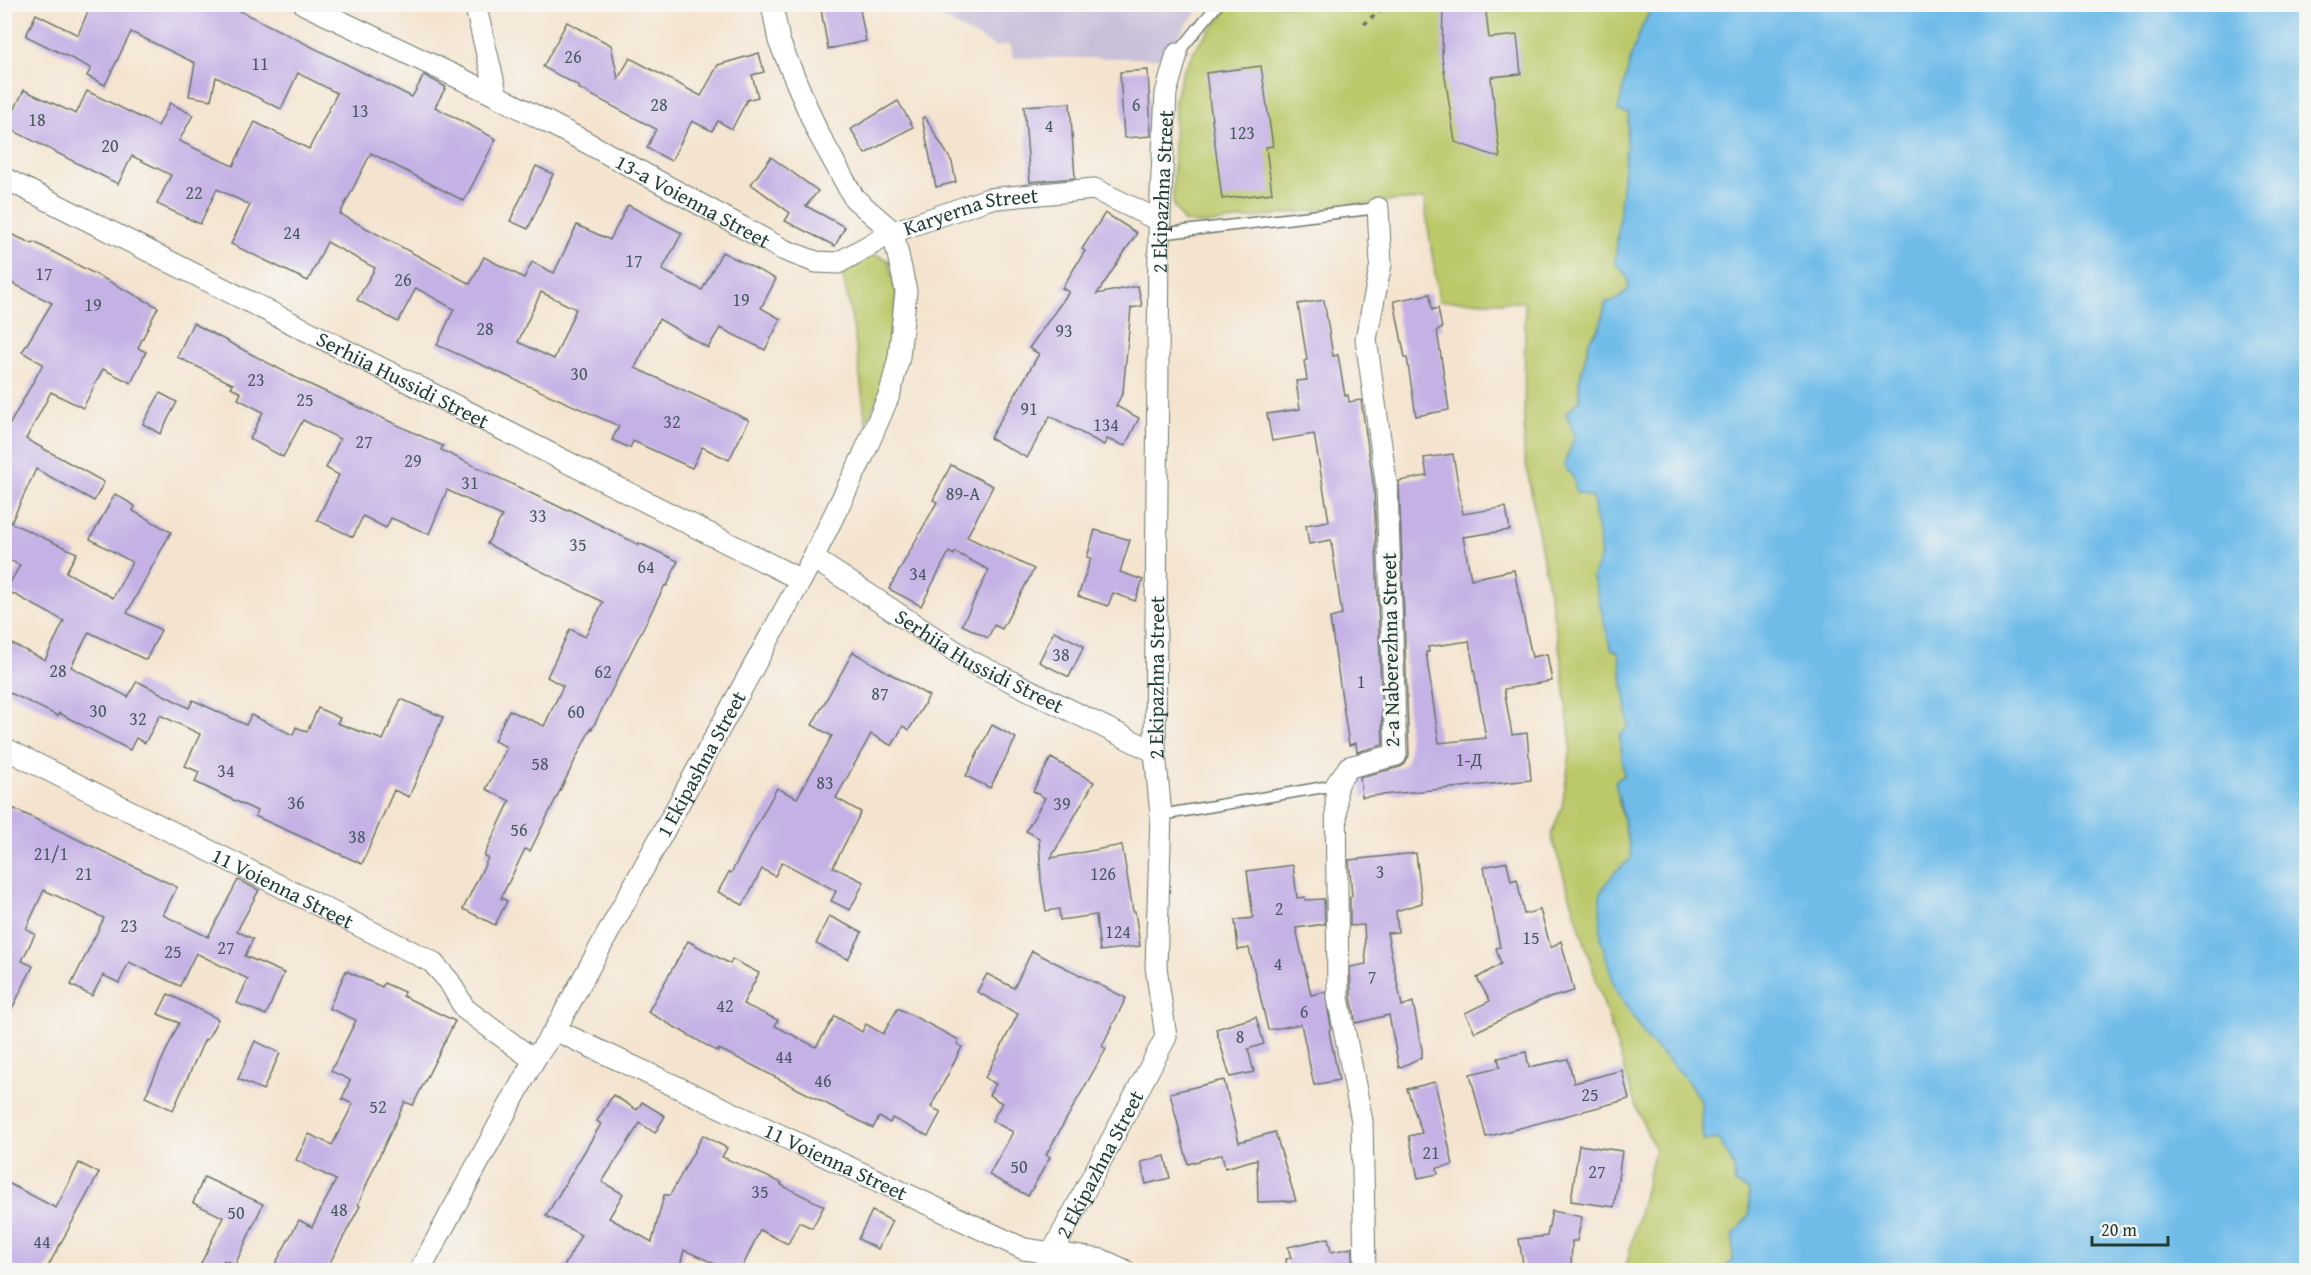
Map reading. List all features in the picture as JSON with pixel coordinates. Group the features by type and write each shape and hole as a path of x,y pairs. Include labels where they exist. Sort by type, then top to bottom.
{"street":[{"name":"13-a Voienna Street","path":"304,4 497,96 784,250 816,262 838,263 893,232"},
{"path":"476,4 497,96"},
{"name":"Karyerna Street","path":"772,4 779,41 817,131 854,198 893,232 987,200 1094,189 1159,227"},
{"name":"2 Ekipazhna Street","path":"1047,1261 1166,1037 1156,967 1161,815 1155,752 1159,227 1166,93 1177,54"},
{"name":"Serhiia Hussidi Street","path":"4,178 801,580"},
{"name":"2-a Naberezhna Street","path":"1336,785 1349,767 1395,755 1387,488 1366,339 1381,264 1378,208"},
{"name":"1 Ekipashna Street","path":"420,1270 534,1060 555,1030 813,558 863,456 890,393 899,357 906,291 893,232"},
{"name":"Serhiia Hussidi Street","path":"813,558 970,661 1155,752"},
{"name":"11 Voienna Street","path":"4,748 432,962 449,981 465,1009 534,1060"},
{"path":"1336,785 1338,999 1362,1121 1365,1270"},
{"name":"11 Voienna Street","path":"555,1030 1047,1261 1102,1260 1124,1270"}],"lane":[{"path":"1177,54 1218,4"},
{"path":"1159,227 1378,208"},
{"path":"1161,815 1336,785"}],"path":[{"path":"1364,24 1387,4"}],"shaded area":[{"path":"926,5 1202,5 1160,58 1013,58 1009,44 996,47 929,11"}],"green space":[{"path":"1232,5 1654,5 1647,16 1618,111 1629,113 1624,173 1629,289 1616,300 1606,302 1600,327 1590,339 1579,382 1580,400 1575,436 1564,465 1593,498 1601,555 1593,578 1619,652 1629,725 1620,736 1624,776 1618,799 1632,858 1614,873 1601,939 1615,988 1648,1040 1683,1075 1701,1101 1703,1141 1719,1139 1734,1167 1735,1184 1749,1189 1749,1216 1733,1236 1733,1260 1723,1270 1625,1270 1655,1150 1636,1107 1551,835 1562,807 1571,747 1562,664 1524,453 1525,302 1439,301 1424,199 1390,201 1203,224 1184,222 1173,205 1175,98 1182,73 1198,44"},
{"path":"876,255 888,260 897,294 889,358 882,388 866,423 854,331 843,276 846,264 859,257"}],"water":[{"path":"1654,5 2306,5 2306,1270 1723,1270 1733,1260 1733,1236 1749,1215 1749,1190 1735,1184 1734,1167 1719,1139 1703,1141 1701,1101 1683,1075 1648,1040 1615,988 1601,939 1600,893 1614,873 1632,858 1615,781 1624,776 1620,736 1629,725 1619,653 1611,649 1593,577 1601,555 1593,498 1576,492 1574,479 1564,465 1575,436 1566,413 1580,400 1579,382 1590,339 1600,327 1606,302 1616,300 1629,289 1627,276 1615,263 1629,114 1618,111 1636,43"}],"building":[{"path":"91,4 226,4 412,97 424,75 446,87 435,107 496,139 464,201 371,153 340,214 470,284 484,257 524,278 532,262 554,273 577,225 610,240 628,205 682,233 662,270 702,290 722,252 776,279 761,308 781,319 765,350 720,328 708,348 659,319 635,368 749,420 729,460 702,447 692,468 633,441 630,448 612,440 619,426 437,345 454,309 416,288 398,322 357,300 375,268 327,242 308,281 231,244 250,205 217,189 200,224 157,204 171,175 132,156 118,184 6,127 24,90 76,114 87,91 158,126 170,103 193,115 179,141 233,166 255,122 309,149 337,93 298,73 281,109 216,77 211,100 189,96 195,63 131,32 105,85 87,76 91,68 26,36 36,14 78,35","holes":["541,292 576,309 554,359 518,342"]},
{"path":"820,4 859,4 866,41 828,49"},
{"path":"1443,4 1485,4 1489,38 1517,35 1521,74 1491,77 1500,158 1455,142 1442,57"},
{"path":"567,22 611,45 618,79 630,58 701,96 718,65 759,53 764,72 752,75 758,97 747,100 732,129 718,121 712,131 692,121 671,161 647,148 656,129 543,67"},
{"path":"1261,66 1273,146 1266,147 1272,193 1222,199 1206,73"},
{"path":"1148,70 1151,136 1124,138 1120,72"},
{"path":"898,101 913,127 865,154 851,129"},
{"path":"1070,103 1075,178 1030,182 1024,106"},
{"path":"925,117 952,162 956,182 936,187 922,118"},
{"path":"771,157 818,191 806,206 845,227 835,246 785,221 790,213 751,184"},
{"path":"536,166 553,174 528,229 510,221"},
{"path":"1105,213 1137,233 1097,294 1138,286 1142,306 1131,308 1123,392 1116,406 1139,418 1125,446 1107,439 1104,445 1050,416 1027,458 990,438 1039,354 1029,348 1069,292 1062,288 1085,251 1082,249"},
{"path":"4,231 33,244 34,242 158,307 138,348 146,352 131,383 103,369 83,408 51,392 26,439 104,482 94,501 36,469 11,523 77,553 66,572 113,598 132,562 90,539 115,494 135,506 133,511 171,532 127,613 161,630 146,660 89,632 71,667 128,697 137,681 189,708 193,700 246,725 251,715 293,735 296,727 307,732 318,708 340,718 337,723 383,740 401,699 443,717 409,797 394,790 362,864 255,816 257,811 195,782 199,772 185,766 200,734 160,715 145,743 136,738 130,750 59,713 58,716 4,690 4,640 45,660 64,621 6,590 20,565 4,558 4,428 7,429 43,364 22,352 52,303 4,279"},
{"path":"1430,294 1432,310 1438,308 1442,329 1437,330 1449,410 1416,416 1407,358 1405,358 1394,301"},
{"path":"1324,300 1333,356 1338,355 1345,396 1348,395 1349,402 1361,400 1374,489 1383,745 1357,752 1356,743 1349,745 1330,618 1342,615 1331,540 1309,544 1306,525 1329,521 1314,434 1272,441 1267,414 1300,409 1296,381 1307,380 1304,361 1307,360 1298,304"},
{"path":"193,323 300,380 443,446 441,450 568,511 569,509 639,545 639,543 678,561 530,851 525,849 501,898 507,901 495,925 463,909 488,858 484,856 510,801 486,789 507,747 494,741 509,710 544,726 563,686 547,677 570,629 585,637 603,602 487,544 502,516 447,490 429,534 391,518 386,528 363,516 353,537 317,520 339,475 326,468 340,439 303,420 283,457 250,439 263,412 238,399 241,393 231,387 233,384 177,357"},
{"path":"160,393 177,402 160,434 143,424"},
{"path":"1453,454 1463,514 1506,507 1510,530 1463,537 1471,579 1514,570 1532,657 1547,654 1552,681 1504,689 1512,735 1527,733 1531,780 1362,797 1360,777 1400,767 1405,764 1409,755 1399,481 1427,476 1424,458","holes":["1469,641 1486,738 1439,743 1426,652 1429,652 1428,647"]},
{"path":"951,465 993,486 967,537 1034,569 1002,629 994,625 988,638 962,625 989,570 955,552 954,555 949,552 921,606 889,589 937,502 933,500"},
{"path":"1095,530 1130,540 1120,572 1143,580 1135,601 1113,593 1108,606 1078,596 1091,558 1087,557"},
{"path":"1054,631 1084,646 1069,677 1039,662"},
{"path":"853,652 929,696 909,730 903,726 892,746 871,734 836,798 861,812 833,867 864,882 850,910 831,901 836,891 782,862 775,876 762,869 743,905 718,892 729,872 731,873 777,788 797,798 832,736 812,725"},
{"path":"992,725 1016,738 990,788 966,776"},
{"path":"1051,758 1094,782 1051,858 1122,845 1140,946 1100,951 1096,915 1060,920 1059,909 1046,911 1041,881 1039,838 1026,831 1045,798 1033,791"},
{"path":"4,804 177,887 163,915 208,937 238,880 259,890 237,931 253,939 245,956 284,973 266,1015 237,1003 248,979 196,953 180,986 129,962 119,983 103,975 92,996 71,985 104,918 44,890 26,929 35,934 22,961 33,966 4,1025"},
{"path":"1416,853 1422,903 1396,911 1398,932 1387,933 1402,1006 1413,1002 1422,1050 1422,1057 1399,1068 1389,1015 1356,1023 1351,997 1350,967 1366,964 1364,925 1350,926 1350,897 1352,896 1349,860"},
{"path":"1507,862 1511,881 1517,879 1524,914 1540,910 1551,948 1561,941 1574,991 1542,1000 1475,1032 1465,1013 1490,1001 1477,978 1501,964 1496,948 1500,947 1484,867"},
{"path":"1293,865 1297,898 1324,899 1325,924 1296,928 1311,995 1325,992 1331,1028 1329,1031 1339,1080 1314,1085 1301,1024 1268,1030 1249,948 1238,950 1235,920 1253,918 1247,871"},
{"path":"829,916 862,932 848,959 816,944"},
{"path":"688,941 730,964 732,959 759,973 743,1004 778,1020 775,1026 816,1047 835,1016 862,1032 866,1024 883,1034 898,1008 959,1040 957,1044 962,1047 931,1107 941,1112 928,1136 892,1118 890,1123 879,1117 873,1128 752,1065 719,1049 718,1052 648,1012"},
{"path":"1032,951 1126,998 1102,1046 1106,1049 1046,1155 1050,1157 1028,1196 989,1175 1013,1132 992,1121 1002,1103 989,1095 996,1084 985,1078 1018,1014 977,992 987,974 1014,988"},
{"path":"346,971 382,987 384,983 404,992 403,996 455,1021 413,1105 405,1102 375,1165 358,1205 360,1206 326,1270 272,1270 299,1220 312,1227 336,1180 296,1160 309,1134 332,1145 353,1104 342,1099 350,1080 331,1071 356,1020 329,1008"},
{"path":"168,994 218,1019 207,1040 205,1039 173,1110 145,1097 179,1023 158,1014"},
{"path":"1256,1017 1264,1044 1248,1049 1254,1072 1230,1077 1216,1029"},
{"path":"255,1041 280,1053 263,1090 238,1079"},
{"path":"1526,1052 1529,1067 1568,1059 1574,1083 1622,1070 1629,1099 1486,1137 1470,1074 1500,1067 1498,1058"},
{"path":"1224,1080 1239,1142 1275,1132 1296,1201 1258,1202 1257,1159 1225,1168 1222,1154 1188,1164 1170,1093"},
{"path":"1435,1082 1453,1165 1437,1168 1438,1174 1418,1178 1409,1136 1422,1133 1407,1089"},
{"path":"613,1095 637,1110 642,1102 665,1116 655,1133 640,1123 602,1182 623,1194 609,1218 652,1242 664,1195 670,1195 703,1135 727,1148 722,1157 782,1183 781,1185 824,1206 812,1228 799,1222 788,1244 760,1230 741,1270 729,1270 684,1250 679,1270 562,1270 581,1235 546,1216 601,1124 597,1121"},
{"path":"1579,1145 1622,1151 1614,1207 1571,1201"},
{"path":"1165,1156 1170,1178 1146,1184 1141,1162"},
{"path":"79,1163 99,1173 46,1270 21,1270 4,1262 4,1181 56,1208"},
{"path":"204,1177 263,1204 235,1265 224,1260 219,1270 198,1270 223,1217 193,1203"},
{"path":"872,1211 892,1221 878,1249 858,1239"},
{"path":"1552,1211 1582,1217 1577,1241 1572,1241 1571,1270 1524,1270 1519,1239 1547,1236"},
{"path":"1328,1238 1331,1252 1352,1248 1352,1270 1287,1270 1286,1259 1291,1258 1288,1247"}]}
